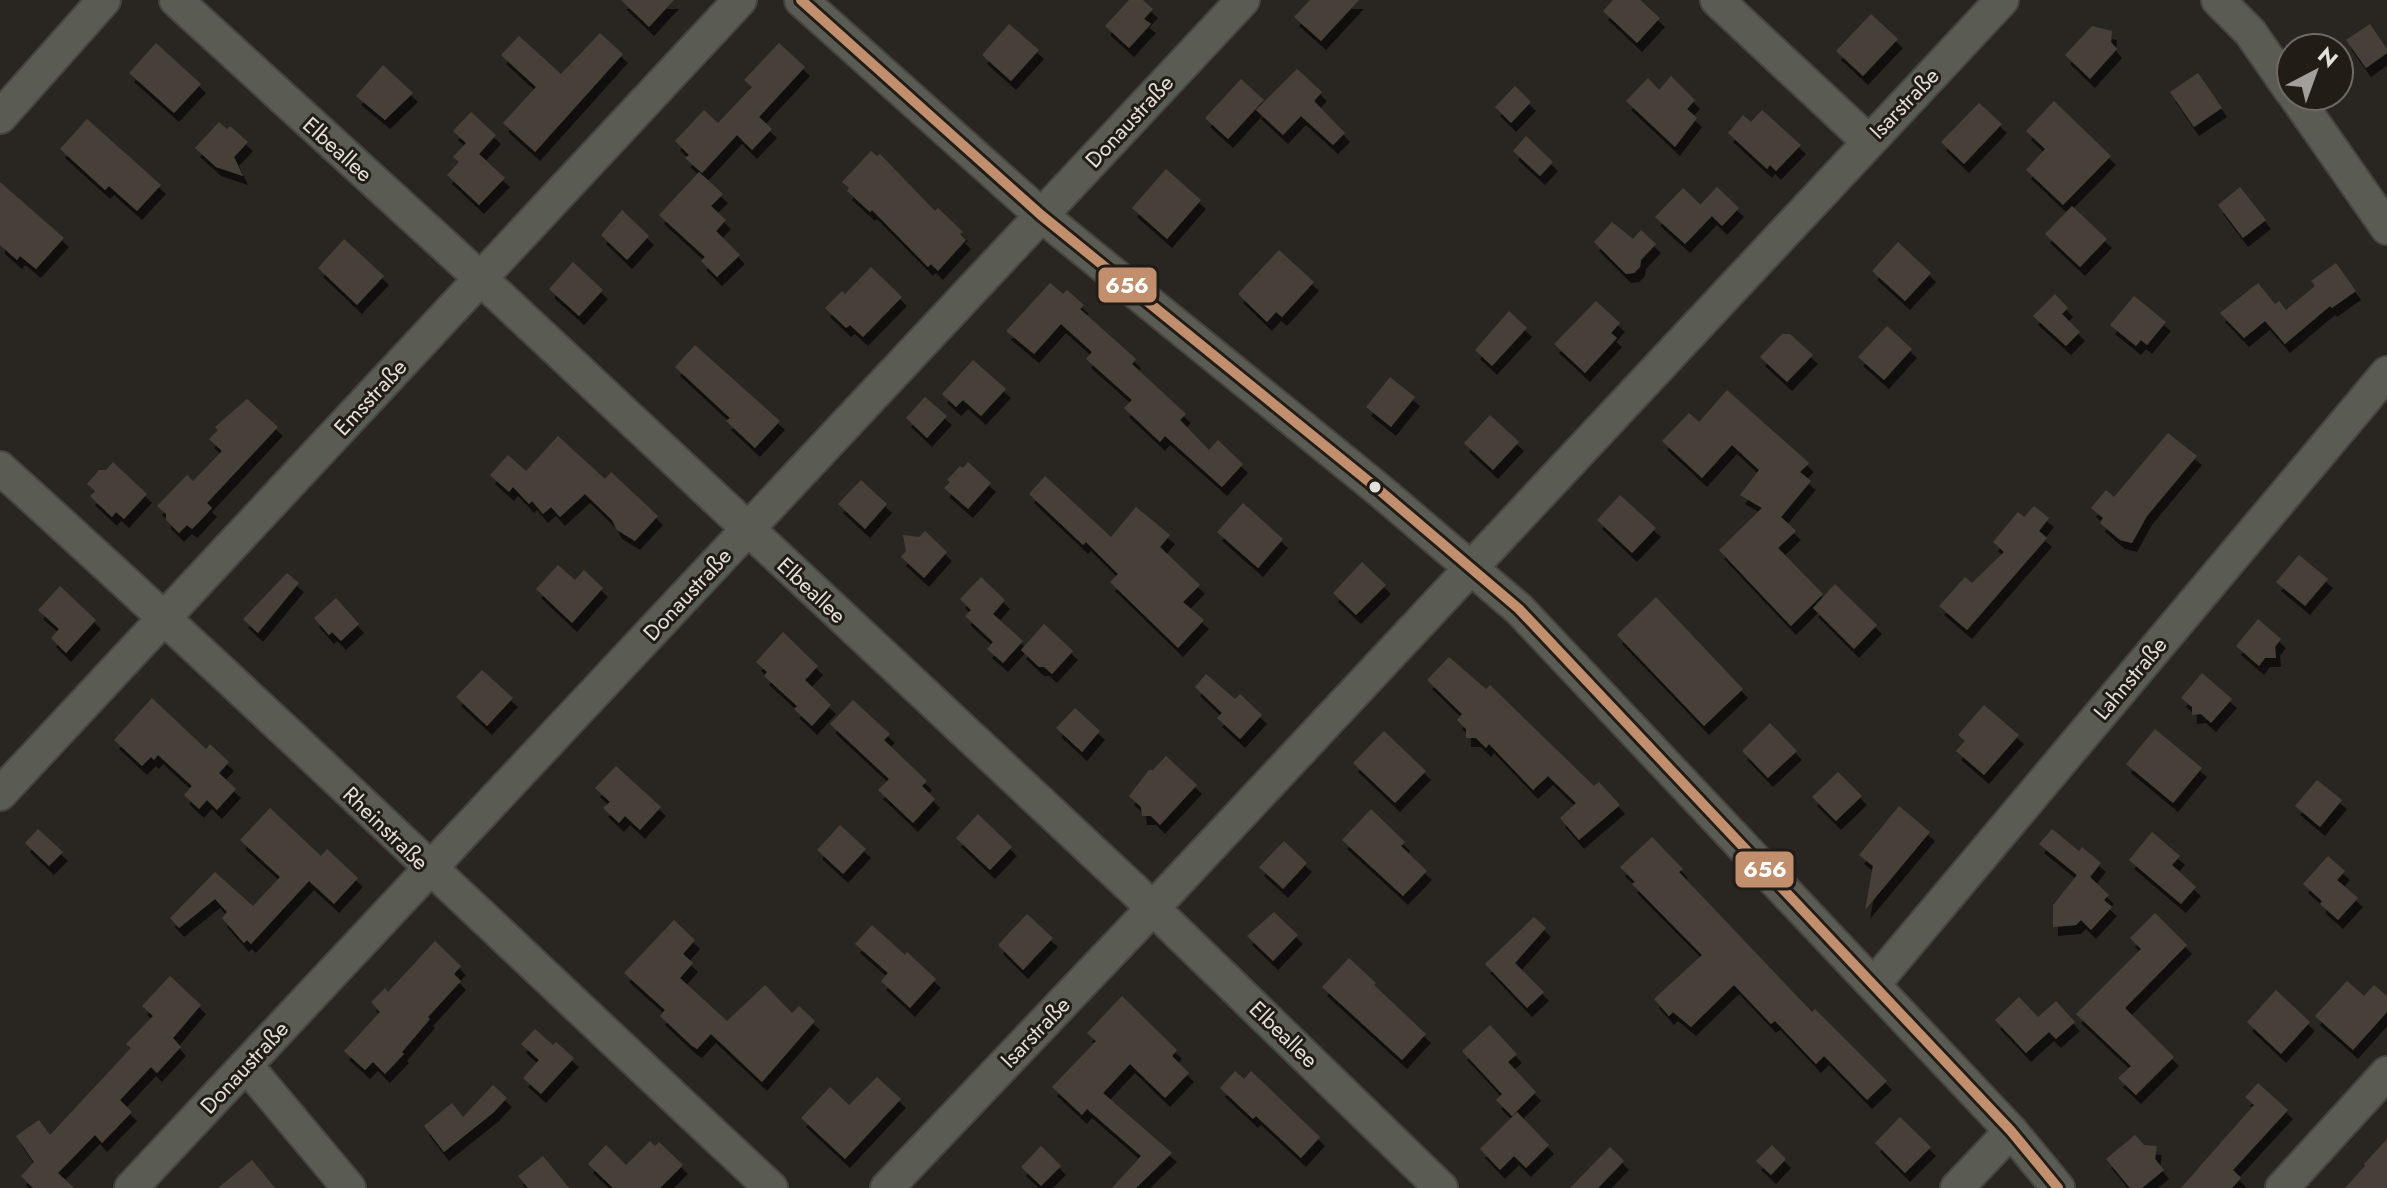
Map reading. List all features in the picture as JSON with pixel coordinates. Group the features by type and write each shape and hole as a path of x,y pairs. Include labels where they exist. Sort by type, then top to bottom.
{"street":[{"path":"0,117 104,0"},
{"name":"Elbeallee","path":"176,0 480,278 1153,908 1441,1188"},
{"name":"Emsstraße","path":"0,794 740,0"},
{"path":"801,0 1041,215 1519,609 2011,1131 2058,1188"},
{"name":"Donaustraße","path":"131,1188 1243,0"},
{"path":"1717,0 1868,141"},
{"name":"Isarstraße","path":"887,1188 2002,0"},
{"path":"2218,0 2250,32 2275,68"},
{"path":"2306,112 2387,228"},
{"name":"Lahnstraße","path":"1874,984 2387,373"},
{"name":"Rheinstraße","path":"0,468 166,618 771,1188"},
{"path":"246,1065 349,1188"},
{"path":"2282,1188 2387,1073"},
{"path":"1957,1188 2011,1131"}],"building":[{"path":"621,0 674,0 649,27"},
{"path":"1129,0 1143,0 1153,9 1144,19 1151,24 1129,48 1105,26"},
{"path":"1310,0 1359,0 1321,41 1294,17"},
{"path":"1613,0 1640,0 1660,18 1637,43 1603,11"},
{"path":"1871,14 1898,39 1863,76 1836,51"},
{"path":"1009,24 1039,50 1011,81 982,55"},
{"path":"2370,24 2387,53 2366,68 2355,53 2355,34"},
{"path":"2092,26 2112,31 2111,42 2117,49 2090,79 2065,55"},
{"path":"600,33 623,54 535,152 503,123 536,87 501,55 519,36 561,74"},
{"path":"156,43 201,84 174,113 129,73"},
{"path":"779,43 805,67 759,117 772,129 752,150 737,135 702,173 685,158 689,155 675,141 704,110 718,123 752,87 744,80"},
{"path":"383,65 413,93 385,120 356,96"},
{"path":"1297,69 1322,92 1314,101 1345,133 1333,145 1301,116 1283,135 1256,110"},
{"path":"2198,73 2222,108 2194,127 2170,92"},
{"path":"1671,76 1695,100 1687,109 1697,118 1675,147 1626,101 1648,78 1659,90"},
{"path":"1241,79 1264,100 1228,139 1205,118"},
{"path":"1515,86 1531,102 1511,123 1495,107"},
{"path":"2054,101 2111,156 2063,205 2026,170 2045,149 2026,131"},
{"path":"1979,103 2002,124 1964,164 1941,142"},
{"path":"1762,110 1801,145 1776,171 1770,165 1767,169 1728,133 1743,115 1751,122"},
{"path":"471,112 496,135 479,154 505,178 479,205 447,175 459,162 453,157 466,143 453,131"},
{"path":"87,119 161,185 137,211 109,186 105,190 60,149"},
{"path":"219,122 227,129 230,126 248,142 234,157 243,176 216,167 195,148"},
{"path":"1526,136 1553,162 1540,176 1513,151"},
{"path":"871,151 877,156 880,154 935,211 938,208 963,232 960,234 966,240 938,271 931,264 928,267 872,210 870,212 847,191 849,188 842,182"},
{"path":"1166,169 1201,200 1167,239 1132,208"},
{"path":"699,172 723,194 711,206 726,220 716,231 740,255 717,277 701,261 705,257 659,215"},
{"path":"0,182 64,238 36,269 20,256 17,260 0,245"},
{"path":"1717,187 1739,208 1722,226 1712,216 1685,244 1655,217 1683,188 1700,205"},
{"path":"2240,187 2266,220 2243,238 2218,205"},
{"path":"2072,206 2107,239 2080,267 2045,234"},
{"path":"622,210 649,236 627,260 601,235"},
{"path":"1612,222 1633,239 1641,230 1656,244 1634,273 1626,274 1594,242"},
{"path":"344,239 384,276 357,305 318,268"},
{"path":"1898,242 1931,273 1905,301 1872,271"},
{"path":"1279,250 1314,282 1282,317 1276,312 1267,322 1238,294"},
{"path":"573,262 603,290 579,316 549,289"},
{"path":"2336,263 2356,291 2332,308 2330,306 2285,344 2265,321 2244,338 2220,313 2258,283 2275,304 2279,301 2286,310 2315,286 2311,281"},
{"path":"871,267 902,297 863,337 850,325 846,328 825,308 842,291 845,294"},
{"path":"1050,283 1063,294 1067,290 1084,305 1080,309 1136,359 1132,364 1186,414 1180,420 1209,450 1218,440 1243,464 1222,487 1165,436 1160,442 1124,408 1132,400 1086,359 1092,352 1061,324 1034,354 1006,331"},
{"path":"2055,294 2068,308 2062,314 2080,332 2066,346 2033,316"},
{"path":"2134,296 2166,322 2147,345 2141,340 2136,346 2110,325"},
{"path":"1596,301 1620,323 1611,333 1617,338 1585,373 1554,344"},
{"path":"1509,311 1527,328 1492,366 1475,350"},
{"path":"1887,326 1912,349 1884,380 1858,357"},
{"path":"1782,334 1790,334 1813,355 1787,382 1760,357"},
{"path":"695,345 780,421 755,448 726,421 730,418 675,367"},
{"path":"973,360 1006,389 981,416 963,400 956,407 942,394"},
{"path":"1390,377 1415,397 1391,427 1366,407"},
{"path":"1727,390 1809,463 1800,472 1811,481 1781,517 1796,531 1778,548 1823,594 1791,626 1719,550 1762,508 1740,495 1759,470 1732,445 1702,478 1662,441 1689,413 1699,422"},
{"path":"925,397 947,416 927,438 906,418"},
{"path":"247,399 278,427 207,503 212,508 199,522 192,529 187,525 179,533 157,506 187,475 193,481 222,451 209,439 218,430 215,427"},
{"path":"1490,415 1519,442 1493,470 1464,443"},
{"path":"2168,433 2197,456 2147,516 2132,543 2120,540 2100,523 2103,518 2091,508 2106,490 2114,497"},
{"path":"558,436 605,479 611,472 658,516 635,541 617,530 612,520 585,494 560,517 551,507 543,514 513,487 509,492 490,475 508,455 526,471"},
{"path":"113,462 147,494 124,519 116,512 112,517 97,503 90,496 95,491 87,484 99,470 106,470"},
{"path":"968,462 991,483 968,509 944,488 950,482 947,480"},
{"path":"1045,476 1111,537 1136,507 1170,535 1160,547 1200,585 1183,602 1204,620 1178,648 1110,582 1118,574 1086,542 1083,545 1029,494"},
{"path":"861,480 887,504 865,529 838,504"},
{"path":"1620,495 1656,528 1632,553 1597,520"},
{"path":"1243,503 1283,539 1258,568 1217,532"},
{"path":"2034,506 2049,518 2039,531 2047,538 1967,630 1939,606 1965,577 1972,583 2004,552 1993,542 2018,512 2024,517"},
{"path":"925,531 947,552 924,578 901,557 906,551 903,535 919,537"},
{"path":"2299,555 2328,579 2305,606 2276,582"},
{"path":"1362,562 1386,585 1356,615 1333,593"},
{"path":"558,565 575,580 584,570 603,588 572,623 536,589"},
{"path":"287,573 299,583 258,633 243,619"},
{"path":"981,577 1005,600 993,614 1023,641 1003,663 987,649 993,642 965,616 971,610 960,599"},
{"path":"1835,584 1877,625 1854,649 1813,608"},
{"path":"60,586 96,620 66,653 51,638 59,629 38,610"},
{"path":"1656,597 1743,689 1704,726 1617,635"},
{"path":"336,598 359,624 341,641 332,632 329,635 314,618"},
{"path":"2258,619 2281,639 2275,647 2276,658 2265,658 2259,666 2236,646"},
{"path":"1044,624 1073,651 1052,674 1039,667 1021,650"},
{"path":"783,632 818,666 805,680 831,705 812,726 794,709 797,706 764,676 767,672 756,662"},
{"path":"1449,657 1486,689 1490,685 1594,786 1599,782 1620,805 1579,840 1560,818 1576,803 1548,776 1533,790 1489,744 1486,748 1476,738 1466,738 1466,729 1457,720 1462,714 1427,680"},
{"path":"482,670 513,698 487,726 456,697"},
{"path":"2202,673 2232,699 2211,723 2201,714 2192,715 2192,707 2181,698"},
{"path":"1206,674 1235,699 1240,694 1262,715 1240,739 1217,718 1222,713 1195,687"},
{"path":"152,698 206,749 210,744 229,762 219,773 236,789 217,810 207,800 199,809 184,795 192,786 158,755 142,766 114,740"},
{"path":"853,700 890,734 884,740 927,781 922,786 935,799 913,823 878,790 889,779 830,724"},
{"path":"1984,705 2019,735 1984,775 1956,751 1965,741 1958,735"},
{"path":"1075,708 1100,731 1082,752 1056,728"},
{"path":"1770,723 1797,751 1768,778 1742,751"},
{"path":"2155,729 2202,768 2173,803 2126,764"},
{"path":"1384,731 1426,771 1395,803 1353,763"},
{"path":"1166,756 1197,785 1160,825 1151,816 1142,816 1141,807 1129,796 1149,770 1153,770"},
{"path":"616,766 661,807 640,830 625,816 619,823 603,808 610,802 595,788"},
{"path":"1838,772 1862,796 1836,821 1812,797"},
{"path":"2317,780 2342,800 2320,827 2295,806"},
{"path":"1899,806 1930,832 1865,910 1873,866 1859,855"},
{"path":"270,808 321,856 327,849 358,878 334,904 309,881 251,944 247,940 244,943 222,918 227,912 215,899 179,928 170,918 215,872 253,906 280,877 240,840"},
{"path":"1371,809 1405,842 1401,846 1427,871 1403,896 1342,840"},
{"path":"978,814 1012,847 990,870 956,838"},
{"path":"840,825 866,849 843,874 817,850"},
{"path":"38,829 63,852 49,866 25,843"},
{"path":"2052,829 2079,851 2082,847 2101,863 2090,877 2109,895 2104,900 2112,907 2091,930 2081,920 2076,925 2053,927 2053,905 2077,875 2039,844"},
{"path":"2152,832 2180,856 2172,865 2196,887 2181,904 2129,860"},
{"path":"1652,837 1683,869 1679,872 1812,1012 1815,1009 1887,1081 1867,1100 1824,1056 1816,1064 1775,1021 1771,1024 1734,985 1691,1027 1673,1012 1669,1016 1654,999 1702,955 1632,884 1635,882 1620,867"},
{"path":"1284,841 1307,863 1283,889 1259,867"},
{"path":"2328,856 2345,871 2337,880 2358,898 2338,920 2303,884"},
{"path":"1274,912 1298,935 1273,961 1247,936"},
{"path":"2155,913 2187,945 2125,1008 2174,1057 2136,1095 2118,1078 2131,1066 2076,1014 2141,949 2130,938"},
{"path":"1027,914 1053,938 1023,970 998,945"},
{"path":"1534,917 1546,928 1515,963 1544,992 1527,1008 1485,964"},
{"path":"674,920 695,940 683,954 693,963 680,978 727,1021 765,985 792,1013 799,1006 815,1021 762,1082 711,1034 697,1049 692,1046 660,1016 665,1010 624,973"},
{"path":"872,925 936,979 910,1008 881,981 888,973 855,944"},
{"path":"435,941 461,966 454,974 461,981 428,1017 430,1019 402,1052 404,1054 385,1074 373,1062 365,1070 344,1051 380,1012 371,1002 385,988 388,992"},
{"path":"1349,958 1426,1034 1402,1060 1322,987"},
{"path":"170,976 201,1005 173,1038 181,1047 157,1073 151,1067 120,1100 132,1112 102,1143 95,1135 58,1173 74,1188 33,1188 21,1176 34,1162 16,1136 39,1120 50,1135 131,1048 126,1044 153,1016 142,1006"},
{"path":"2347,981 2364,996 2374,985 2387,996 2387,1012 2353,1050 2315,1016"},
{"path":"2276,990 2310,1022 2281,1054 2247,1022"},
{"path":"1122,996 1177,1050 1172,1056 1189,1073 1165,1098 1130,1064 1103,1093 1172,1153 1136,1188 1112,1188 1141,1156 1087,1109 1082,1115 1052,1087 1096,1041 1087,1033"},
{"path":"2019,997 2038,1017 2056,1001 2075,1022 2056,1039 2049,1032 2026,1053 1995,1020"},
{"path":"1490,1025 1517,1054 1508,1062 1536,1092 1512,1116 1496,1100 1502,1094 1462,1051"},
{"path":"535,1029 574,1058 541,1094 523,1078 539,1060 521,1044"},
{"path":"1235,1071 1244,1079 1251,1071 1320,1137 1301,1158 1220,1088"},
{"path":"877,1077 901,1099 845,1159 801,1118 830,1087 849,1105"},
{"path":"2258,1083 2288,1110 2233,1170 2241,1178 2232,1188 2181,1188 2254,1105 2245,1097"},
{"path":"493,1085 507,1098 444,1152 424,1126 452,1103 463,1117"},
{"path":"1517,1112 1549,1145 1526,1168 1514,1156 1500,1170 1480,1149"},
{"path":"1900,1117 1931,1147 1905,1173 1875,1143"},
{"path":"2135,1135 2144,1145 2157,1146 2155,1159 2164,1170 2142,1188 2130,1188 2106,1159"},
{"path":"2387,1139 2387,1188 2345,1188 2364,1164"},
{"path":"650,1141 655,1146 659,1142 683,1165 660,1188 613,1188 588,1164 606,1145 626,1165"},
{"path":"1772,1145 1786,1159 1771,1175 1756,1161"},
{"path":"1041,1146 1061,1166 1041,1186 1021,1167"},
{"path":"1610,1147 1624,1161 1598,1188 1570,1188"},
{"path":"543,1156 569,1188 528,1188 518,1176"},
{"path":"252,1160 275,1188 218,1188"}],"transit line":[{"name":"656","path":"801,0 1041,215 1378,489 1519,609 2011,1131 2058,1188"}]}
